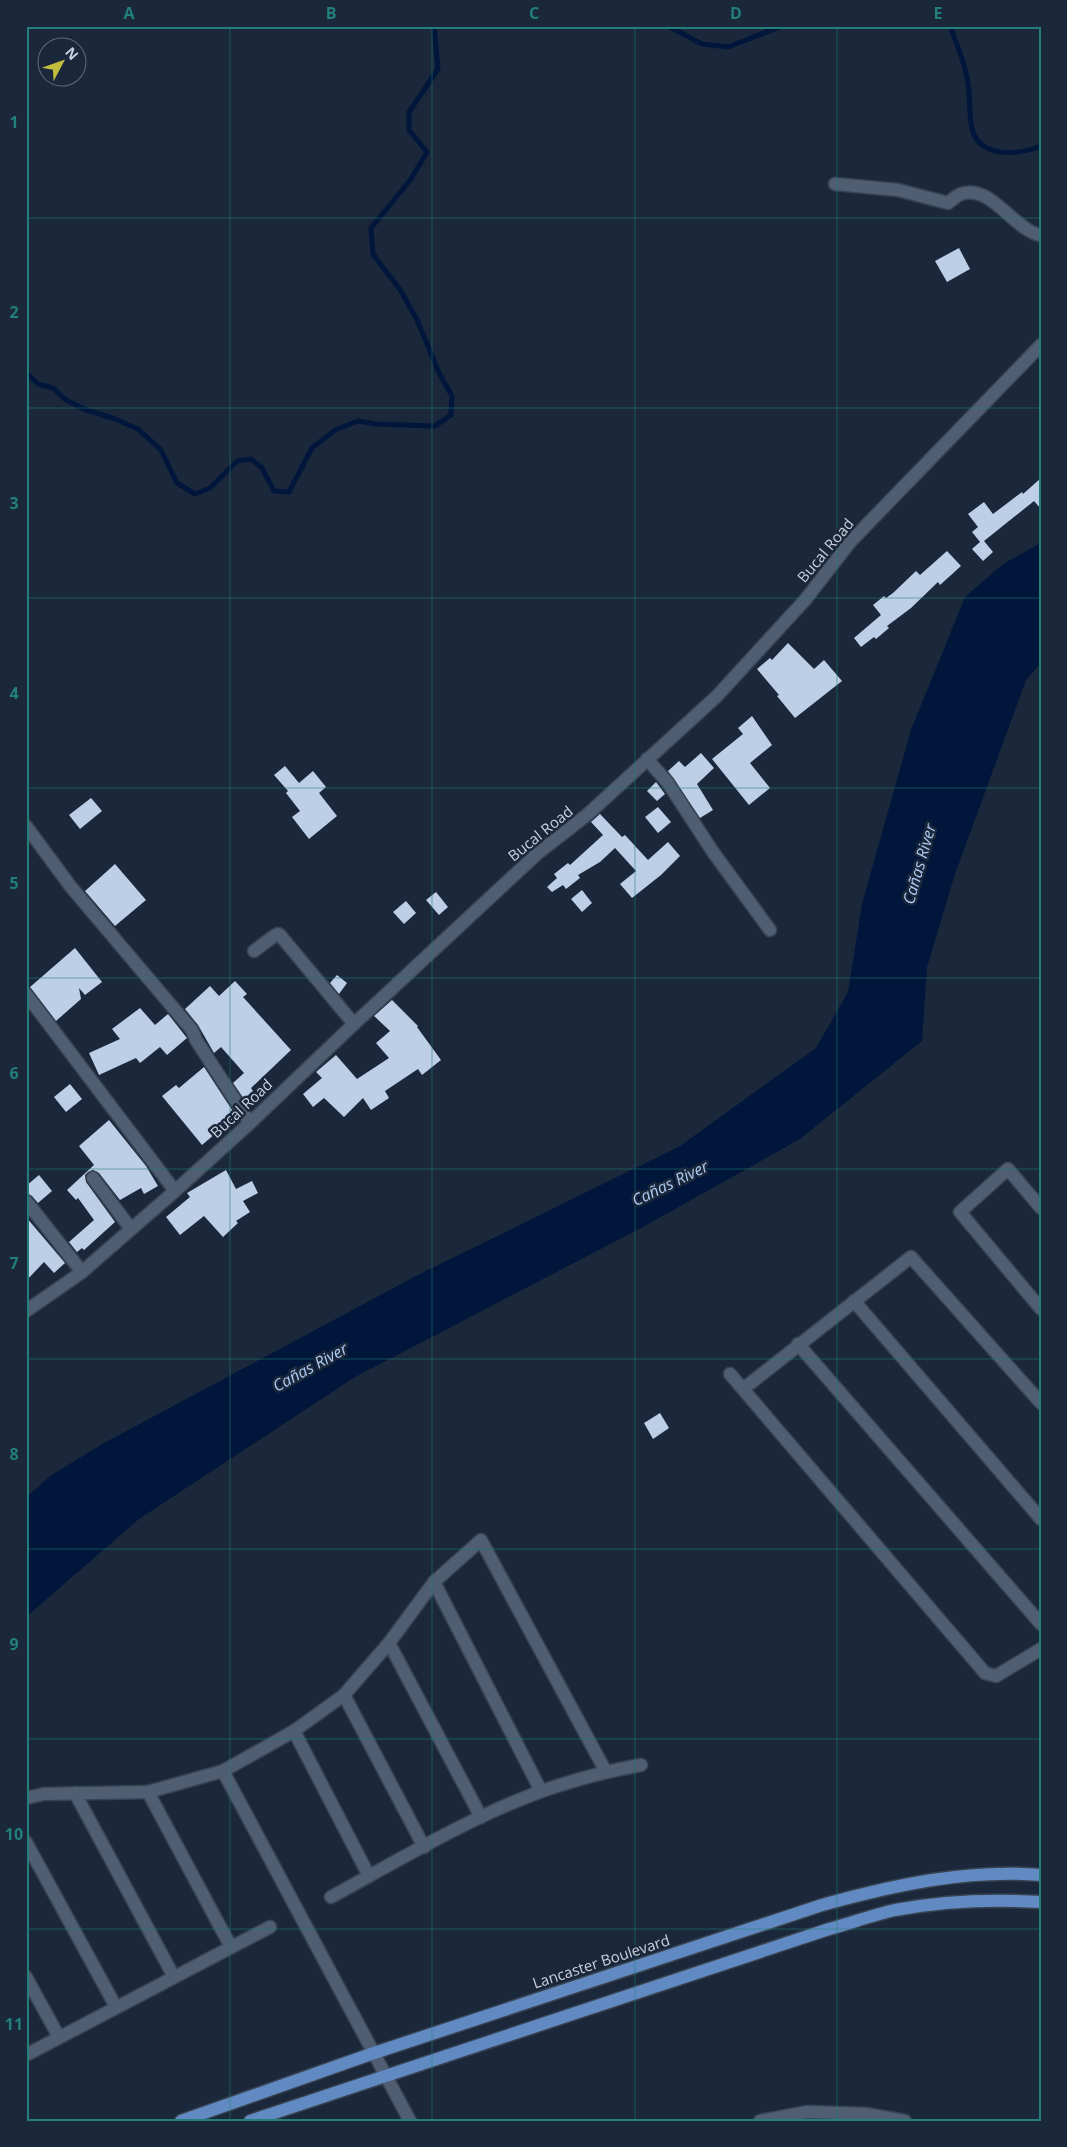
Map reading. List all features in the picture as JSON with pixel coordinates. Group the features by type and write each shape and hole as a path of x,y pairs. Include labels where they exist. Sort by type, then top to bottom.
{"main road":[{"name":"Lancaster Boulevard","path":"181,2121 374,2053 822,1904 882,1888 950,1876 1009,1872 1041,1875"},
{"path":"250,2121 819,1932 895,1910 953,1902 1006,1900 1041,1902"}],"street":[{"path":"835,184 898,190 948,203 960,194 972,193 987,198 1022,226 1035,234 1041,235"},
{"name":"Bucal Road","path":"26,1311 82,1272 175,1190 250,1123 538,853 588,814 717,696 805,600 851,541 1041,345"},
{"path":"647,759 668,783 712,852 770,930"},
{"path":"26,826 71,887 192,1030 196,1040 250,1123"},
{"path":"254,951 274,936 280,935 354,1024"},
{"path":"26,994 175,1190"},
{"path":"1041,1208 1008,1169 960,1212 1041,1309"},
{"path":"93,1178 131,1228"},
{"path":"26,1201 82,1272"},
{"path":"742,1389 911,1257 1040,1400"},
{"path":"854,1301 1041,1519"},
{"path":"798,1344 1041,1624"},
{"path":"730,1374 985,1673 996,1676 1041,1650"},
{"path":"26,1798 44,1794 148,1792 224,1771 294,1731 344,1695 389,1643 434,1582 481,1540 606,1772"},
{"path":"434,1582 541,1791"},
{"path":"389,1643 481,1817"},
{"path":"344,1695 424,1847"},
{"path":"294,1731 369,1876"},
{"path":"330,1897 481,1817 541,1791 606,1772 641,1765"},
{"path":"224,1771 410,2121"},
{"path":"148,1792 231,1947"},
{"path":"75,1793 174,1977"},
{"path":"26,1842 116,2007"},
{"path":"26,2055 270,1927"},
{"path":"26,1977 59,2037"},
{"path":"760,2121 807,2112 866,2114 904,2121"}],"water":[{"name":"Cañas River","path":"1041,543 1041,663 1026,680 954,877 927,967 922,1041 800,1139 641,1228 355,1377 139,1519 26,1617 26,1498 50,1476 104,1443 416,1276 680,1146 816,1048 848,992 862,904 911,730 965,597 1003,564"}],"building":[{"path":"959,248 970,269 947,282 935,261"},
{"path":"1041,478 1041,509 1034,501 984,541 993,552 983,561 972,549 980,542 972,532 978,527 968,514 984,502 993,514 1022,492 1023,494"},
{"path":"947,551 961,566 940,585 938,582 911,608 887,626 889,628 876,639 874,637 861,647 854,638 881,615 873,605 884,596 886,598 893,593 916,571 920,575"},
{"path":"788,643 814,669 824,660 842,681 795,718 757,669 770,658 772,660"},
{"path":"752,716 772,745 750,763 770,788 749,805 712,759 743,734 738,728"},
{"path":"701,753 714,768 697,784 713,810 700,818 668,771 679,761 685,767"},
{"path":"285,766 299,783 313,771 326,787 319,793 337,816 309,839 292,817 300,811 286,793 288,791 274,775"},
{"path":"656,782 665,794 657,801 647,791"},
{"path":"91,798 102,811 80,829 69,815"},
{"path":"658,807 671,822 658,833 645,817"},
{"path":"600,814 622,837 625,835 648,860 668,842 680,856 661,875 632,898 620,884 636,871 615,848 600,862 578,875 580,878 566,889 563,885 552,892 547,887 557,878 554,874 568,863 570,865 603,835 591,822"},
{"path":"115,864 146,900 115,926 85,891"},
{"path":"582,890 592,903 582,912 571,899"},
{"path":"436,892 448,907 439,915 426,900"},
{"path":"406,901 416,913 404,924 393,912"},
{"path":"75,948 102,982 85,995 79,988 81,999 56,1021 30,987"},
{"path":"337,975 347,983 339,994 330,983"},
{"path":"235,981 247,994 243,997 291,1050 251,1088 253,1091 244,1099 233,1083 244,1073 221,1047 214,1053 198,1025 185,1009 210,986 219,996"},
{"path":"392,1000 418,1026 441,1060 422,1075 418,1069 385,1091 389,1098 371,1110 363,1098 344,1117 324,1098 313,1107 303,1094 322,1078 316,1072 336,1055 357,1079 389,1058 376,1043 390,1031 374,1016"},
{"path":"140,1008 155,1025 168,1014 187,1038 167,1055 160,1047 140,1063 136,1058 99,1075 89,1053 120,1039 112,1029"},
{"path":"204,1067 236,1116 202,1145 162,1096 176,1085 179,1088"},
{"path":"70,1084 82,1099 66,1112 54,1097"},
{"path":"109,1120 146,1166 158,1186 144,1194 141,1188 120,1200 99,1173 93,1170 88,1172 85,1175 86,1182 115,1222 84,1250 82,1248 77,1252 69,1242 94,1220 78,1198 76,1200 67,1190 94,1165 79,1146"},
{"path":"226,1170 236,1189 252,1181 258,1193 243,1201 250,1212 236,1221 238,1223 223,1237 204,1216 180,1235 166,1217 190,1197 187,1193"},
{"path":"39,1175 52,1191 38,1203 32,1196 26,1193 26,1186"},
{"path":"26,1217 65,1263 54,1273 44,1262 26,1281"},
{"path":"660,1413 669,1428 653,1439 644,1423"}],"waterway":[{"path":"26,373 38,384 53,388 66,400 84,409 138,429 161,450 177,483 195,494 210,488 237,461 251,459 262,468 274,491 289,492 312,448 335,430 358,421 375,424 435,426 451,415 452,396 440,375 417,320 401,291 373,254 371,228 411,179 427,152 409,130 409,112 438,69 434,26"},
{"path":"668,26 702,44 728,47 782,26"},
{"path":"950,26 966,71 971,122 976,138 991,150 1000,152 1022,151 1041,146"}]}
